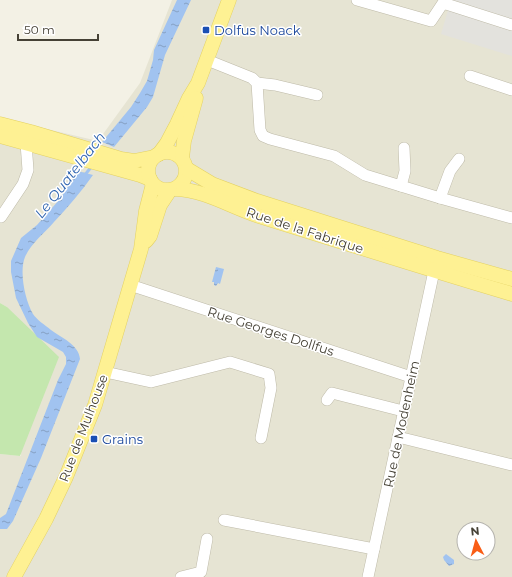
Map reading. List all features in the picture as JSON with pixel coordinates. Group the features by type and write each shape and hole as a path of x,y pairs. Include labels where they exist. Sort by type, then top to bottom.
{"main road":[{"path":"152,182 148,167 171,137 189,98 198,83 228,0"},
{"path":"0,136 109,161 140,175 164,190 173,189 181,185 184,180 184,141 196,100 198,83"},
{"path":"0,124 31,132 88,156"},
{"path":"109,161 134,160 171,152 184,163"},
{"name":"Rue de la Fabrique","path":"184,163 212,184 435,264 512,294"},
{"name":"Rue de Mulhouse","path":"14,577 46,519 66,477 95,405 141,249 146,211 152,182"},
{"name":"Rue de la Fabrique","path":"173,189 185,189 252,214 435,264 512,279"},
{"name":"Rue de Mulhouse","path":"141,249 150,236 160,205 173,189"}],"street":[{"path":"357,0 431,21 444,2 512,25"},
{"path":"207,60 252,78 257,83 275,85 317,95"},
{"path":"470,76 512,90"},
{"path":"257,83 260,130 263,136 334,156 365,175 512,218"},
{"path":"0,217 23,184 28,170 26,143"},
{"path":"401,186 405,171 404,148"},
{"path":"440,198 450,171 458,159"},
{"name":"Rue de Modenheim","path":"368,577 435,264"},
{"name":"Rue Georges Dollfus","path":"130,285 411,377"},
{"path":"105,372 151,382 230,362 269,374 271,388 261,438"},
{"path":"327,400 332,393 403,411"},
{"path":"398,437 512,465"},
{"path":"224,520 374,549"},
{"path":"181,577 201,572 207,539"}],"shaded area":[{"path":"172,0 512,0 512,577 0,577 0,454 21,456 7,307 0,303 0,118 98,141 140,83"},
{"path":"451,0 512,0 512,56 441,34"}],"green space":[{"path":"0,303 7,307 59,357 20,456 0,454"}],"water":[{"path":"177,0 191,0 165,55 153,97 147,107 114,147 102,142 131,107 147,81 153,60 154,50"},
{"path":"78,171 93,175 69,205 31,247 23,263 23,278 25,294 33,314 51,330 69,342 77,350 80,359 41,458 13,521 7,529 0,529 0,518 6,514 58,380 66,364 66,357 63,352 37,337 28,323 16,298 11,272 11,261 21,238 37,225 59,200"},
{"path":"216,267 224,269 220,284 218,283 216,286 214,285 214,282 212,282"},
{"path":"446,554 454,560 454,564 449,566 444,560 443,557"}],"waterway":[{"name":"Le Quatelbach","path":"84,176 92,166"}],"place":[{"name":"Dolfus Noack","path":"206,30"},
{"name":"Grains","path":"94,439"}]}
